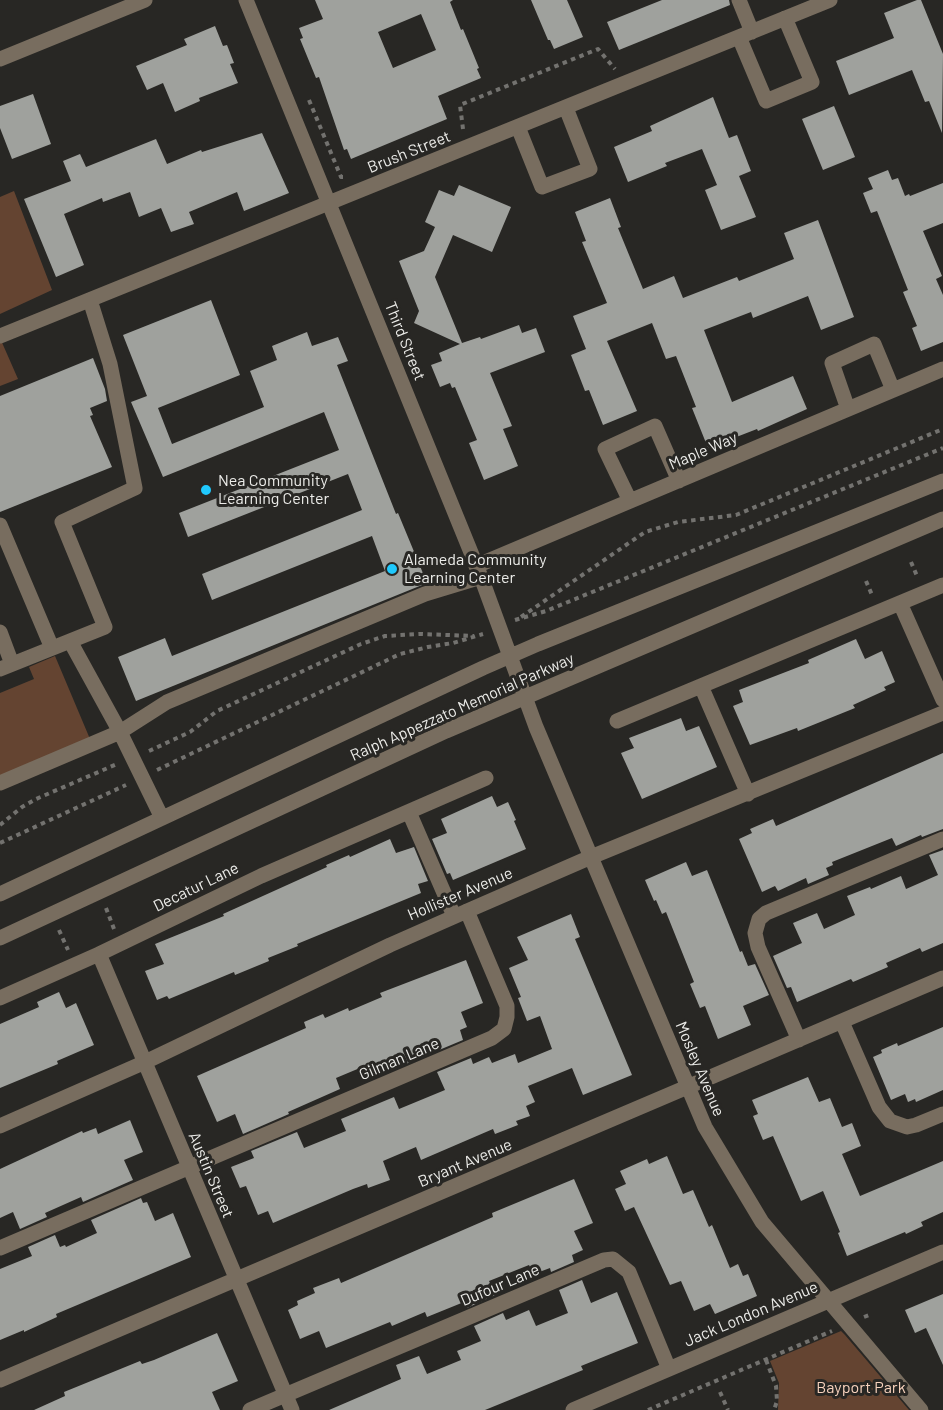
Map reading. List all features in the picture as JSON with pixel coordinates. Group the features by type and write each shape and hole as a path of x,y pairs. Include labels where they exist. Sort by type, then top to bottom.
{"street":[{"path":"0,59 145,0"},
{"name":"Third Street","path":"246,0 479,572 526,697"},
{"path":"739,0 746,34 766,101 812,82 785,18"},
{"name":"Brush Street","path":"0,336 830,0"},
{"path":"518,127 542,188 590,169 566,108"},
{"path":"0,632 6,667 105,627 62,522 135,488 110,364 90,300"},
{"path":"848,409 832,363 874,344 893,390"},
{"name":"Maple Way","path":"0,783 120,732 167,702 479,572 630,501 943,369"},
{"path":"630,501 605,449 655,426 679,481"},
{"name":"Ralph Appezzato Memorial Parkway","path":"0,894 511,657 943,481"},
{"name":"Ralph Appezzato Memorial Parkway","path":"0,938 446,731 943,519"},
{"path":"0,525 52,648"},
{"path":"617,721 943,585"},
{"path":"900,603 943,700"},
{"path":"70,641 120,732 162,818"},
{"path":"701,686 748,794"},
{"name":"Mosley Avenue","path":"526,697 536,727 705,1127 762,1222 921,1410"},
{"name":"Hollister Avenue","path":"0,1126 143,1063 460,914 591,857 943,713"},
{"name":"Decatur Lane","path":"0,998 99,954 261,876 486,778"},
{"path":"409,812 460,914"},
{"path":"799,1040 758,947 755,933 759,919 766,913 943,839"},
{"name":"Gilman Lane","path":"188,1168 492,1038 504,1029 507,1006 460,914"},
{"name":"Austin Street","path":"99,954 143,1063 292,1410"},
{"name":"Bryant Avenue","path":"0,1380 943,978"},
{"path":"842,1022 879,1107 890,1121 907,1127 943,1114"},
{"path":"0,1248 188,1168"},
{"name":"Jack London Avenue","path":"573,1410 943,1252"},
{"name":"Dufour Lane","path":"285,1395 604,1260 613,1259 628,1272 669,1369"},
{"path":"250,1410 285,1395"}],"path":[{"path":"463,131 460,105 598,49"},
{"path":"309,99 341,177 349,177"},
{"path":"943,429 736,515 678,522 645,532 518,619 546,611 943,448"},
{"path":"0,825 36,799 190,732 217,711 361,644 385,636 420,634 478,636 400,654 0,843"},
{"path":"99,891 120,944"},
{"path":"52,914 74,965"},
{"path":"648,1410 872,1314"},
{"path":"766,1360 776,1386 777,1401 774,1410"},
{"path":"720,1392 728,1410"}],"green space":[{"path":"14,191 52,290 0,314 0,197"},
{"path":"0,338 18,379 0,386"},
{"path":"55,656 90,739 0,777 0,693 34,679 29,667"},
{"name":"Bayport Park","path":"841,1331 909,1410 778,1410 779,1383 770,1361"}],"building":[{"path":"315,0 453,0 450,2 479,68 477,69 481,78 438,96 447,119 351,159 347,149 344,150 319,77 316,78 300,39 303,38 299,28 323,19","holes":["421,14 436,50 393,68 378,32"]},
{"path":"531,0 567,0 583,37 554,49"},
{"path":"662,0 729,0 730,5 619,50 607,22"},
{"path":"921,0 943,54 942,133 929,101 925,102 912,70 849,95 836,61 894,38 884,13"},
{"path":"215,26 223,46 227,45 234,63 230,64 238,83 199,98 200,101 175,112 163,83 147,90 136,66 187,45 184,39"},
{"path":"33,94 51,144 12,159 0,128 0,106"},
{"path":"713,97 729,138 737,135 751,171 739,176 756,217 721,230 705,190 717,185 702,149 665,163 667,166 628,182 614,147 652,131 650,126"},
{"path":"834,106 855,157 823,170 802,119"},
{"path":"262,133 289,193 244,211 237,192 189,212 194,224 171,232 161,208 139,217 130,192 103,202 102,198 64,214 84,265 56,277 24,199 71,181 63,161 80,154 86,167 156,139 167,164 201,150 202,152"},
{"path":"888,170 892,180 898,178 905,196 943,183 943,223 923,231 942,276 936,279 943,295 943,342 921,351 912,328 917,326 903,292 908,290 877,211 871,213 863,193 873,189 868,178"},
{"path":"459,185 511,207 492,252 453,235 435,277 462,343 480,337 481,339 519,325 522,333 536,328 545,352 490,373 512,426 503,429 518,466 484,480 469,443 477,440 455,387 452,388 450,383 440,387 431,365 442,361 439,353 460,344 414,323 419,311 399,261 424,251 435,227 425,222 439,190 454,196"},
{"path":"610,198 621,227 618,228 643,289 674,276 683,298 737,277 739,281 794,259 784,233 818,220 854,317 821,330 808,296 753,318 751,312 704,330 732,402 793,376 807,409 758,431 757,429 708,448 692,408 696,407 676,356 666,359 652,323 607,341 637,411 603,425 589,390 585,391 571,355 586,349 573,316 607,303 582,242 586,241 575,212"},
{"path":"211,300 240,375 158,408 172,444 264,407 250,371 277,360 272,346 307,332 312,346 338,337 348,361 337,365 396,514 398,513 427,583 136,701 118,657 165,638 172,656 385,571 372,536 212,600 202,574 362,510 348,474 188,537 179,513 339,450 324,412 163,477 131,402 147,396 123,335"},
{"path":"93,358 105,389 107,401 90,408 93,415 90,416 112,467 0,512 0,396"},
{"path":"856,639 865,659 882,651 895,682 884,687 886,690 853,705 855,708 798,731 797,728 750,745 733,706 743,702 739,690 809,663 808,660"},
{"path":"681,718 686,731 699,726 717,767 642,799 621,753 634,748 629,738"},
{"path":"943,753 943,829 922,837 921,835 896,846 892,838 832,862 833,865 826,868 829,875 808,884 806,878 778,891 775,886 762,892 739,839 752,833 750,829 773,819 776,826"},
{"path":"492,796 497,807 508,802 526,849 453,880 450,873 447,874 432,839 447,833 441,819"},
{"path":"390,839 396,853 414,847 428,881 418,884 421,893 297,944 298,946 268,958 269,961 235,975 234,972 169,999 167,996 157,1000 145,971 164,964 155,944 224,916 223,914 327,867 326,865"},
{"path":"943,850 943,943 922,952 920,948 886,963 888,967 853,982 851,979 797,1002 791,987 787,988 773,956 802,943 793,923 817,913 824,929 855,915 847,896 901,876 906,889 938,875 929,855"},
{"path":"686,862 692,876 707,870 740,952 742,951 748,966 755,964 769,995 743,1006 751,1025 718,1039 705,1006 700,1008 690,984 694,982 666,912 662,914 645,880"},
{"path":"571,914 580,937 575,939 632,1075 583,1095 572,1068 528,1086 535,1102 526,1106 530,1116 516,1121 518,1125 495,1134 493,1129 421,1160 416,1147 383,1161 390,1180 368,1188 367,1184 353,1189 273,1223 268,1211 258,1215 246,1186 240,1188 231,1167 254,1158 251,1151 297,1132 304,1148 346,1131 341,1119 394,1097 399,1109 445,1090 437,1072 471,1058 473,1064 489,1057 492,1063 515,1054 518,1063 552,1049 540,1016 527,1021 518,998 521,997 509,968 528,960 517,937"},
{"path":"466,960 483,1003 461,1012 467,1027 460,1030 463,1040 377,1076 373,1066 369,1068 367,1065 336,1078 340,1089 243,1134 235,1114 217,1122 197,1076 306,1028 304,1022 323,1014 325,1018 348,1008 349,1011 382,997 380,993"},
{"path":"59,992 66,1008 76,1003 94,1045 57,1061 58,1064 0,1088 0,1024 39,1007 37,1002"},
{"path":"943,1027 943,1090 916,1102 915,1099 908,1102 905,1094 891,1100 873,1057 882,1053 881,1050 897,1043 898,1046"},
{"path":"808,1077 819,1102 830,1098 842,1127 852,1123 861,1146 842,1154 860,1196 943,1161 943,1212 921,1222 923,1226 906,1234 905,1232 847,1256 823,1191 801,1201 773,1136 763,1140 753,1116 758,1114 752,1100"},
{"path":"130,1120 143,1152 124,1160 133,1180 83,1202 81,1197 45,1213 47,1217 20,1229 13,1212 0,1218 0,1169 82,1131 83,1133 96,1128 98,1134"},
{"path":"667,1156 683,1194 693,1190 709,1227 712,1225 730,1268 738,1264 743,1276 748,1274 757,1296 715,1314 710,1304 694,1311 681,1281 670,1285 634,1207 625,1211 615,1189 626,1184 620,1171 647,1159 649,1164"},
{"path":"574,1179 593,1223 574,1231 583,1250 572,1255 574,1262 551,1272 550,1268 534,1274 529,1265 489,1281 495,1295 467,1308 464,1302 427,1317 425,1312 392,1326 390,1322 326,1348 319,1331 300,1339 288,1310 298,1305 297,1301 315,1293 313,1288 339,1278 341,1283 493,1217 492,1213"},
{"path":"141,1198 143,1203 147,1202 155,1221 173,1213 191,1257 56,1314 57,1317 24,1332 24,1330 0,1340 0,1269 32,1256 28,1247 55,1235 60,1247 65,1245 66,1247 97,1233 91,1220"},
{"path":"582,1280 591,1303 617,1292 638,1343 581,1366 583,1370 485,1410 329,1410 401,1379 396,1365 419,1356 427,1374 461,1360 457,1351 481,1341 474,1326 503,1313 506,1320 529,1310 536,1326 568,1313 559,1290"},
{"path":"943,1294 943,1365 926,1328 915,1333 905,1310"},
{"path":"217,1333 238,1381 212,1392 220,1410 34,1410 65,1396 64,1392 140,1361 142,1364 154,1360"}],"place":[{"name":"Nea Community Learning Center","path":"206,490"},
{"name":"Alameda Community Learning Center","path":"392,569"}]}
